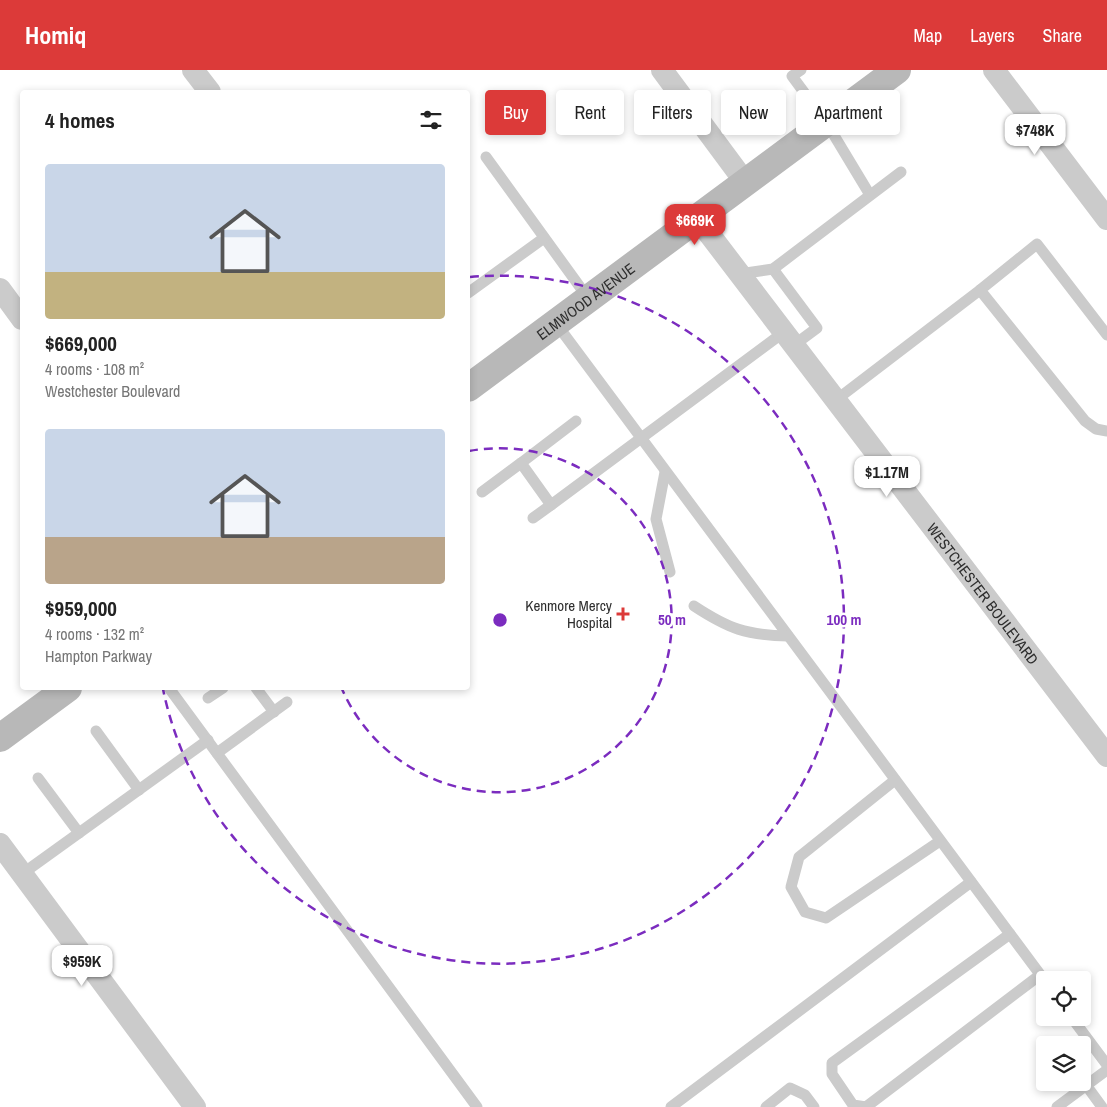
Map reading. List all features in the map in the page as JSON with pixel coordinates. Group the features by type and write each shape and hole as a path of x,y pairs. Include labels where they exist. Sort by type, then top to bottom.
{"street":[{"path":"193,70 208,90"},
{"path":"662,70 745,182"},
{"name":"ELMWOOD AVENUE","path":"870,90 897,70"},
{"path":"994,70 1107,219"},
{"name":"ELMWOOD AVENUE","path":"470,386 808,135"},
{"name":"WESTCHESTER BOULEVARD","path":"697,218 1107,756"},
{"path":"0,289 20,316"},
{"path":"0,738 65,690"},
{"path":"0,844 195,1107"}],"lane":[{"path":"794,72 806,90"},
{"path":"834,135 870,195"},
{"path":"486,157 588,298"},
{"path":"739,274 773,269 901,172"},
{"path":"470,292 544,238"},
{"path":"836,400 1037,244 1107,335"},
{"path":"533,518 789,339 817,328 773,269"},
{"path":"980,290 1085,422 1096,429 1107,431"},
{"path":"555,322 1038,971"},
{"path":"482,492 576,420"},
{"path":"521,463 551,505"},
{"path":"666,472 656,519 670,572"},
{"path":"694,606 721,624 754,635 788,636"},
{"path":"171,690 477,1107"},
{"path":"208,698 220,690"},
{"path":"258,690 274,712"},
{"path":"217,753 287,702"},
{"path":"96,730 139,790"},
{"path":"22,874 208,740"},
{"path":"38,778 79,833"},
{"path":"894,780 800,857 791,887 805,912 826,918 940,841"},
{"path":"670,1107 971,882"},
{"path":"1010,934 832,1063 832,1074 853,1105 866,1107 1036,983"},
{"path":"1078,1026 1107,1065"},
{"path":"1091,1081 1107,1070"},
{"path":"766,1107 790,1088 805,1095 814,1107"},
{"path":"1057,1107 1078,1091"},
{"path":"1090,1091 1102,1107"}],"place":[{"name":"Kenmore Mercy Hospital","path":"623,614"}]}
